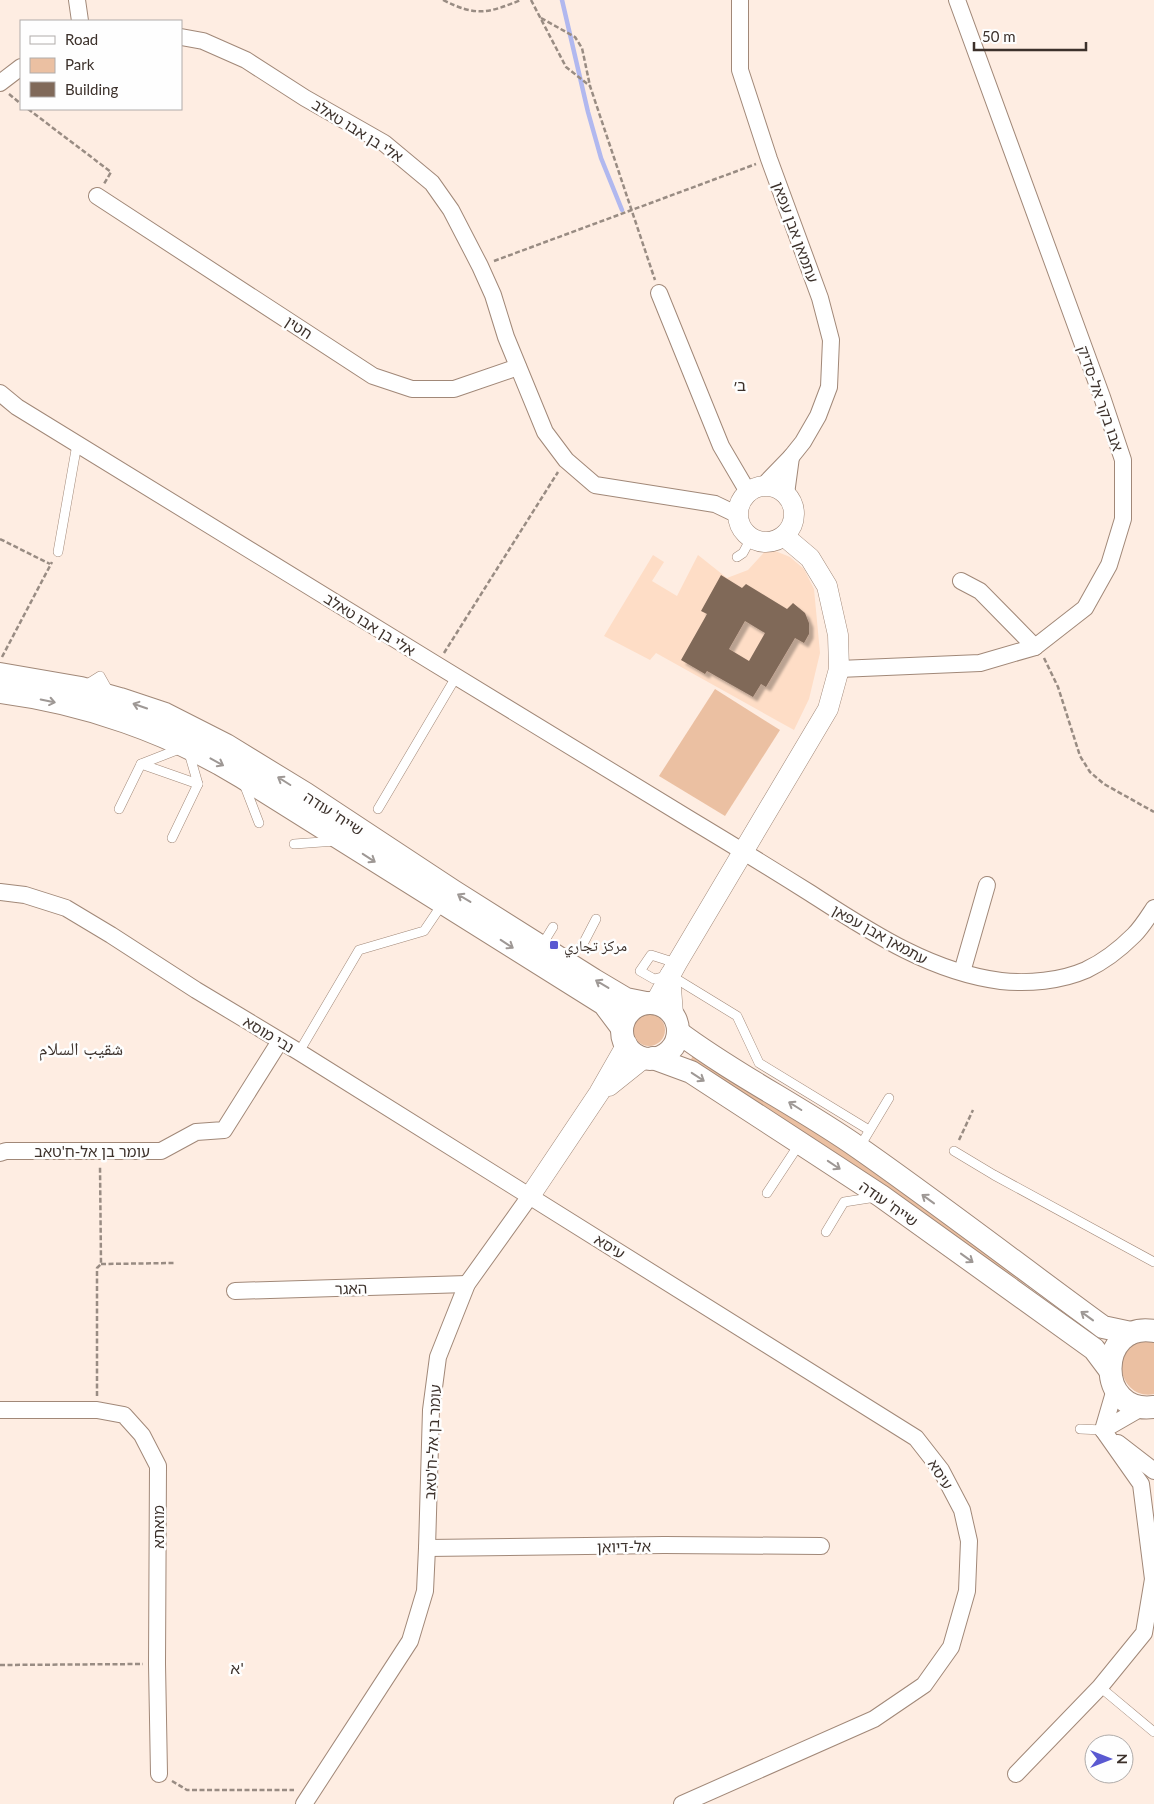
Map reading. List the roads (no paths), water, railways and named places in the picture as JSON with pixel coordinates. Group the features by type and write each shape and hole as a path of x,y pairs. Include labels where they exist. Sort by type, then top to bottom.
{"main road":[{"name":"שייח' עודה","path":"0,680 81,688 165,714 226,745 306,794 453,891 547,936 626,999 663,1013 700,1048 737,1071 864,1139 1103,1328 1148,1330"},
{"name":"שייח' עודה","path":"0,680 93,711 187,746 242,777 604,1004 636,1047 691,1072 881,1196 1094,1349 1122,1398 1132,1404 1148,1407"},
{"path":"634,1008 663,1013 676,1042 670,1051 662,1056 636,1047 630,1012 634,1008"},
{"path":"1112,1379 1111,1358 1115,1348 1122,1340 1148,1330"}],"street":[{"path":"77,0 80,20"},
{"name":"עתמאן אבן עפאן","path":"740,0 740,70 769,159 820,298 831,340 829,387 818,416 803,442 791,457 748,498"},
{"name":"אבו בקר אל-סדיק","path":"839,669 980,663 1035,647 1085,608 1109,565 1123,519 1123,460 957,0"},
{"name":"אלי בן אבו טאלב","path":"182,37 203,41 246,60 305,98 384,143 432,183 451,210 493,294 506,337 545,432 566,460 595,485 715,504 748,498"},
{"path":"0,83 20,68"},
{"name":"חטין","path":"97,196 374,376 412,390 454,390 518,366"},
{"path":"659,293 721,446 748,498 740,524 744,532 759,542 768,543 784,536 794,520 795,511 792,502 786,494 778,488 748,498"},
{"name":"אלי בן אבו טאלב","path":"0,393 17,407 77,444 743,851"},
{"name":"עתמאן אבן עפאן","path":"786,494 791,457"},
{"path":"663,1013 673,969 828,709 839,669 838,634 827,586 810,558 784,536"},
{"path":"961,581 980,592 1035,647"},
{"name":"עתמאן אבן עפאן","path":"743,851 841,913 910,953 962,972 1000,981 1023,982 1058,978 1087,969 1115,951 1136,933 1154,908"},
{"path":"962,972 987,885"},
{"name":"נבי מוסא","path":"0,892 24,895 66,908 530,1196"},
{"name":"עומר בן אל-ח'טאב","path":"0,1153 6,1151 161,1152 196,1132 224,1130 280,1041"},
{"name":"עומר בן אל-ח'טאב","path":"307,1800 410,1641 425,1591 431,1410 438,1357 467,1284 600,1093 636,1047"},
{"name":"עיסא","path":"530,1196 916,1438 941,1470 962,1510 969,1541 967,1591 951,1647 924,1685 874,1719 682,1804"},
{"name":"האגר","path":"235,1291 467,1284"},
{"path":"1016,1774 1100,1687 1144,1633 1153,1578 1141,1484 1103,1430 1112,1379"},
{"path":"1103,1430 1148,1407"},
{"name":"מואתא","path":"0,1410 97,1410 124,1415 142,1435 158,1466 157,1664 160,1774"},
{"path":"1103,1430 1154,1471"},
{"name":"אל-דיואן","path":"427,1548 664,1545 821,1546"}],"lane":[{"path":"58,552 77,444"},
{"path":"737,557 743,553 751,538"},
{"path":"378,809 456,677"},
{"path":"119,809 140,764 187,746 198,784 172,838"},
{"path":"140,764 198,784"},
{"path":"242,777 259,823"},
{"path":"294,844 343,841"},
{"path":"299,1052 359,950 424,932 443,903"},
{"path":"582,946 596,920"},
{"path":"673,969 654,979 640,971 651,955 673,969 737,1016 759,1063 864,1139 889,1098"},
{"path":"737,1071 753,1068 759,1063"},
{"path":"759,1063 758,1071 761,1085"},
{"path":"767,1193 800,1143"},
{"path":"954,1151 994,1175 1154,1262"},
{"path":"826,1232 844,1202 881,1196"},
{"path":"1080,1429 1103,1430"},
{"path":"1100,1687 1154,1732"}],"waterway":[{"path":"562,0 588,112 601,158 622,210"}],"place":[{"name":"مركز تجاري","path":"554,945"}],"district":[{"name":"ב׳","path":"740,384"},
{"name":"شقيب السلام","path":"81,1048"},
{"name":"א'","path":"237,1667"}]}
